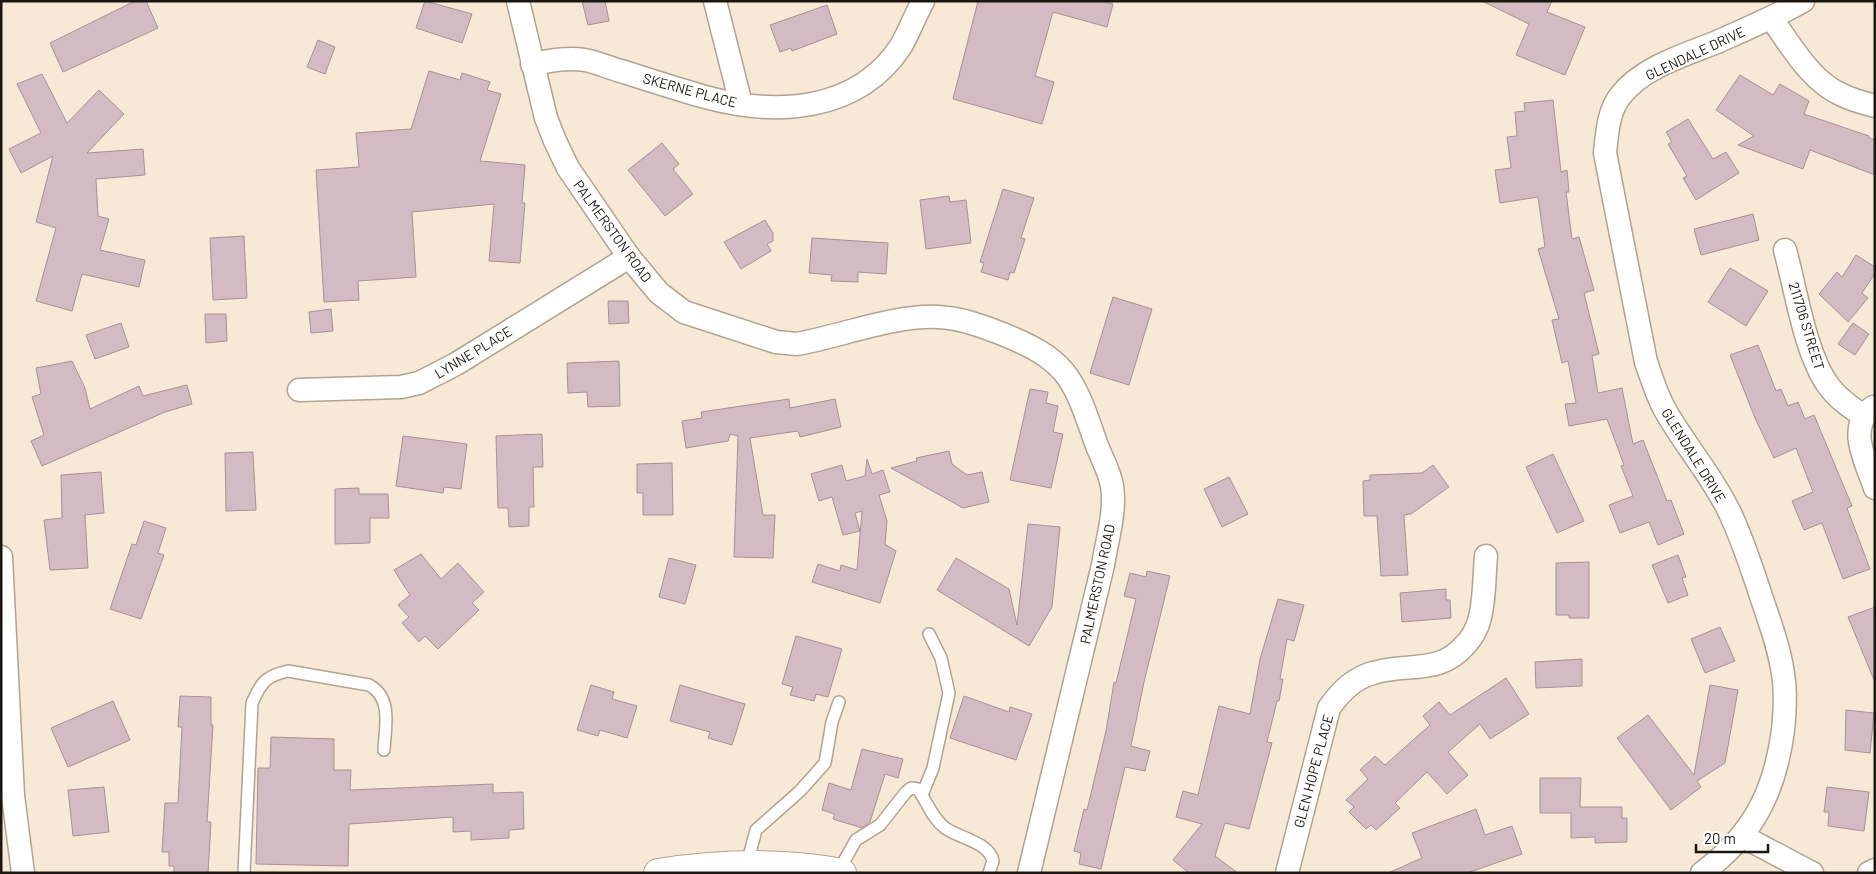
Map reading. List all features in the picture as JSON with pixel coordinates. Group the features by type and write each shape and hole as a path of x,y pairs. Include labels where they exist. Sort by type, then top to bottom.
{"main road":[{"path":"658,873 709,866 783,866 840,872"}],"street":[{"name":"PALMERSTON ROAD","path":"518,1 546,118 568,168 629,257 659,293 684,312 776,342 805,342 921,317 955,318 974,323 1032,346 1053,360 1068,377 1080,396 1112,486 1111,521 1103,565 1029,873"},
{"path":"715,1 741,104"},
{"name":"SKERNE PLACE","path":"532,64 563,59 586,60 707,98 766,108 804,107 826,102 848,93 866,81 900,46 923,1"},
{"name":"GLENDALE DRIVE","path":"1702,873 1727,852 1742,836 1759,812 1771,789 1781,748 1786,706 1779,653 1744,548 1728,510 1712,480 1670,420 1657,394 1646,362 1605,153 1609,122 1621,96 1640,78 1664,64 1771,18 1803,1"},
{"path":"1771,18 1807,68 1821,81 1840,95 1875,106"},
{"name":"211706 STREET","path":"1785,250 1812,354 1820,373 1829,387 1842,401 1869,411"},
{"name":"LYNNE PLACE","path":"299,390 401,387 419,383 456,364 629,257"},
{"path":"1869,411 1859,433 1860,445 1875,488"},
{"path":"1,556 13,796 23,873"},
{"name":"GLEN HOPE PLACE","path":"1286,873 1329,708 1339,694 1353,682 1371,673 1386,669 1441,664 1457,654 1469,641 1479,622 1486,556"},
{"path":"1742,836 1812,873"},
{"path":"1869,873 1875,870"}],"lane":[{"path":"922,795 934,768 949,693 941,658 929,634"},
{"path":"244,873 252,703 262,682 275,674 288,672 369,685 376,689 386,703 384,750"},
{"path":"746,866 756,830 800,792 825,763 832,722 839,702"},
{"path":"840,872 856,840 880,825 906,792 912,788 918,789 934,817 945,828 987,850 993,861 989,873"}],"building":[{"path":"135,1 146,1 158,28 63,72 50,43"},
{"path":"425,1 472,14 462,43 416,28"},
{"path":"582,1 605,1 609,21 588,25"},
{"path":"978,1 1101,1 1113,4 1107,27 1053,12 1035,76 1054,82 1042,124 953,99"},
{"path":"1482,1 1552,1 1547,12 1585,27 1565,75 1516,55 1529,24"},
{"path":"827,5 837,34 792,51 791,48 780,52 770,25"},
{"path":"318,40 335,47 325,74 307,67"},
{"path":"429,71 460,80 462,73 490,82 487,90 501,94 480,161 525,165 522,203 525,203 520,263 489,261 494,204 412,212 416,277 358,281 359,300 324,302 316,170 359,167 356,133 411,129"},
{"path":"42,74 67,123 99,90 124,114 87,153 143,149 145,175 96,179 98,216 109,219 100,250 145,260 139,287 82,274 72,311 36,301 56,228 36,222 53,156 21,173 9,149 41,133 17,84"},
{"path":"1740,75 1773,95 1780,84 1809,101 1804,114 1869,136 1869,138 1875,140 1875,175 1810,150 1803,169 1738,145 1754,136 1716,110"},
{"path":"1553,100 1561,172 1567,170 1569,192 1566,192 1572,239 1579,237 1594,290 1584,293 1599,354 1592,356 1598,393 1622,388 1633,444 1643,440 1667,501 1671,500 1684,534 1658,545 1649,522 1620,533 1609,505 1633,496 1621,466 1624,465 1607,419 1569,426 1565,404 1576,403 1568,361 1562,363 1552,320 1559,319 1538,249 1545,247 1538,197 1500,203 1495,170 1511,168 1507,137 1517,136 1515,112 1525,111 1524,103"},
{"path":"1688,119 1713,159 1726,152 1739,173 1696,200 1683,178 1687,176 1668,144 1672,142 1666,132"},
{"path":"662,143 679,164 673,169 693,194 665,216 628,170"},
{"path":"1003,189 1034,198 1021,238 1025,239 1014,273 1010,272 1008,280 981,272 984,263 980,262"},
{"path":"949,196 950,202 966,200 971,243 926,249 920,200"},
{"path":"1753,214 1759,240 1701,255 1694,229"},
{"path":"765,220 773,233 773,241 767,244 771,251 741,269 724,242"},
{"path":"244,236 247,298 213,300 210,238"},
{"path":"812,238 888,243 886,274 858,272 858,282 831,281 832,275 809,273"},
{"path":"1856,255 1875,267 1875,273 1862,293 1868,298 1848,322 1819,294 1837,272 1842,277"},
{"path":"1730,268 1768,291 1746,326 1708,302"},
{"path":"1113,297 1152,309 1129,385 1090,373"},
{"path":"608,301 628,301 629,323 609,324"},
{"path":"331,309 333,331 311,333 309,312"},
{"path":"205,314 226,314 227,341 206,343"},
{"path":"121,323 129,347 95,359 86,335"},
{"path":"1853,323 1869,334 1855,355 1838,344"},
{"path":"1758,345 1776,391 1781,389 1788,406 1798,402 1805,419 1814,415 1852,506 1847,508 1870,569 1843,579 1822,523 1804,530 1792,501 1813,492 1796,448 1774,458 1755,418 1730,355"},
{"path":"72,361 85,388 90,409 139,386 143,396 187,385 192,404 165,412 42,466 31,441 44,435 32,397 41,394 36,368"},
{"path":"619,361 620,406 588,407 587,392 568,393 567,363"},
{"path":"1030,389 1048,392 1046,403 1058,406 1053,432 1063,434 1051,488 1010,480"},
{"path":"789,399 790,408 835,399 841,427 800,437 798,431 750,438 763,515 775,515 773,558 734,557 738,436 730,434 728,441 686,448 682,421 702,418 701,412"},
{"path":"542,434 543,467 533,467 534,507 529,507 529,526 509,527 508,508 498,508 496,436"},
{"path":"403,436 467,444 461,489 444,487 443,493 396,486"},
{"path":"949,451 952,464 967,475 982,472 989,502 963,508 891,468 917,461 916,458"},
{"path":"253,452 256,510 226,511 225,453"},
{"path":"1553,454 1584,521 1557,533 1526,467"},
{"path":"867,459 872,474 883,470 890,492 879,495 887,521 885,544 896,551 880,603 812,582 818,564 840,571 841,565 857,570 862,511 855,513 860,531 843,535 832,497 819,501 811,474 842,465 846,481 865,476"},
{"path":"672,463 673,515 643,515 643,493 637,493 637,464"},
{"path":"1433,465 1449,487 1411,514 1404,515 1408,575 1381,576 1377,516 1364,516 1363,481 1370,480 1370,475 1422,473"},
{"path":"101,472 104,513 85,515 88,568 50,570 44,520 62,518 61,475"},
{"path":"1229,477 1248,514 1222,527 1204,489"},
{"path":"359,488 359,494 388,494 389,518 370,518 370,543 335,544 335,489"},
{"path":"144,521 166,528 158,553 164,555 141,619 110,609 132,544 136,545"},
{"path":"1028,524 1060,527 1052,607 1029,646 937,590 956,558 1009,589 1017,625"},
{"path":"421,554 441,579 458,563 484,592 472,603 479,610 438,649 425,636 419,642 402,623 409,617 398,605 410,595 394,570"},
{"path":"1678,555 1686,577 1682,578 1688,595 1668,603 1652,565"},
{"path":"669,558 696,565 685,604 659,597"},
{"path":"1589,562 1589,618 1569,618 1569,615 1556,615 1556,563"},
{"path":"1147,571 1170,576 1144,682 1131,746 1150,751 1145,771 1125,767 1101,869 1079,864 1081,853 1074,851 1084,809 1087,810 1106,731 1114,682 1116,683 1136,599 1124,596 1130,573 1146,577"},
{"path":"1446,589 1446,600 1450,600 1451,618 1402,622 1400,593"},
{"path":"1278,599 1304,605 1294,641 1287,639 1280,679 1283,679 1279,701 1277,701 1267,742 1272,743 1249,829 1225,823 1215,856 1238,873 1189,873 1173,860 1202,824 1176,817 1183,791 1198,795 1219,706 1250,714 1260,659"},
{"path":"1875,607 1875,680 1874,680 1848,617"},
{"path":"1720,627 1735,661 1705,673 1691,639"},
{"path":"796,636 842,649 828,697 816,694 814,701 790,695 793,687 782,684"},
{"path":"1582,659 1582,686 1536,688 1535,662"},
{"path":"1506,678 1529,714 1490,739 1480,724 1448,752 1468,775 1447,794 1427,772 1395,803 1400,808 1376,830 1371,825 1366,829 1349,812 1354,807 1346,800 1368,779 1360,770 1375,756 1385,765 1430,725 1423,716 1439,702 1450,715"},
{"path":"591,685 614,692 612,699 637,706 627,738 600,730 598,736 577,730"},
{"path":"680,685 745,704 732,745 708,738 710,732 670,721"},
{"path":"1710,685 1738,690 1725,763 1697,781 1701,787 1671,810 1617,738 1648,715 1694,775"},
{"path":"180,696 211,697 211,725 213,725 207,822 211,822 208,873 174,873 174,866 169,866 169,852 162,852 165,803 178,803 182,727 178,727"},
{"path":"964,696 1009,712 1010,707 1032,714 1016,760 950,738"},
{"path":"113,701 130,740 68,767 51,728"},
{"path":"1846,710 1874,713 1870,753 1845,750"},
{"path":"271,737 334,739 334,770 351,770 350,790 493,784 493,793 523,792 524,829 509,830 509,838 471,840 471,831 453,832 453,817 349,824 348,866 256,864 258,768 270,768"},
{"path":"862,749 903,759 898,778 885,774 870,822 862,828 833,819 835,814 822,810 829,783 851,790"},
{"path":"1540,778 1581,778 1580,807 1622,807 1622,818 1627,818 1627,842 1595,843 1595,837 1571,838 1571,813 1540,813"},
{"path":"104,787 109,832 73,836 68,790"},
{"path":"1827,787 1869,792 1864,831 1828,826 1829,812 1824,812"},
{"path":"1476,809 1485,835 1512,826 1522,854 1467,873 1388,873 1422,858 1412,833"}]}
